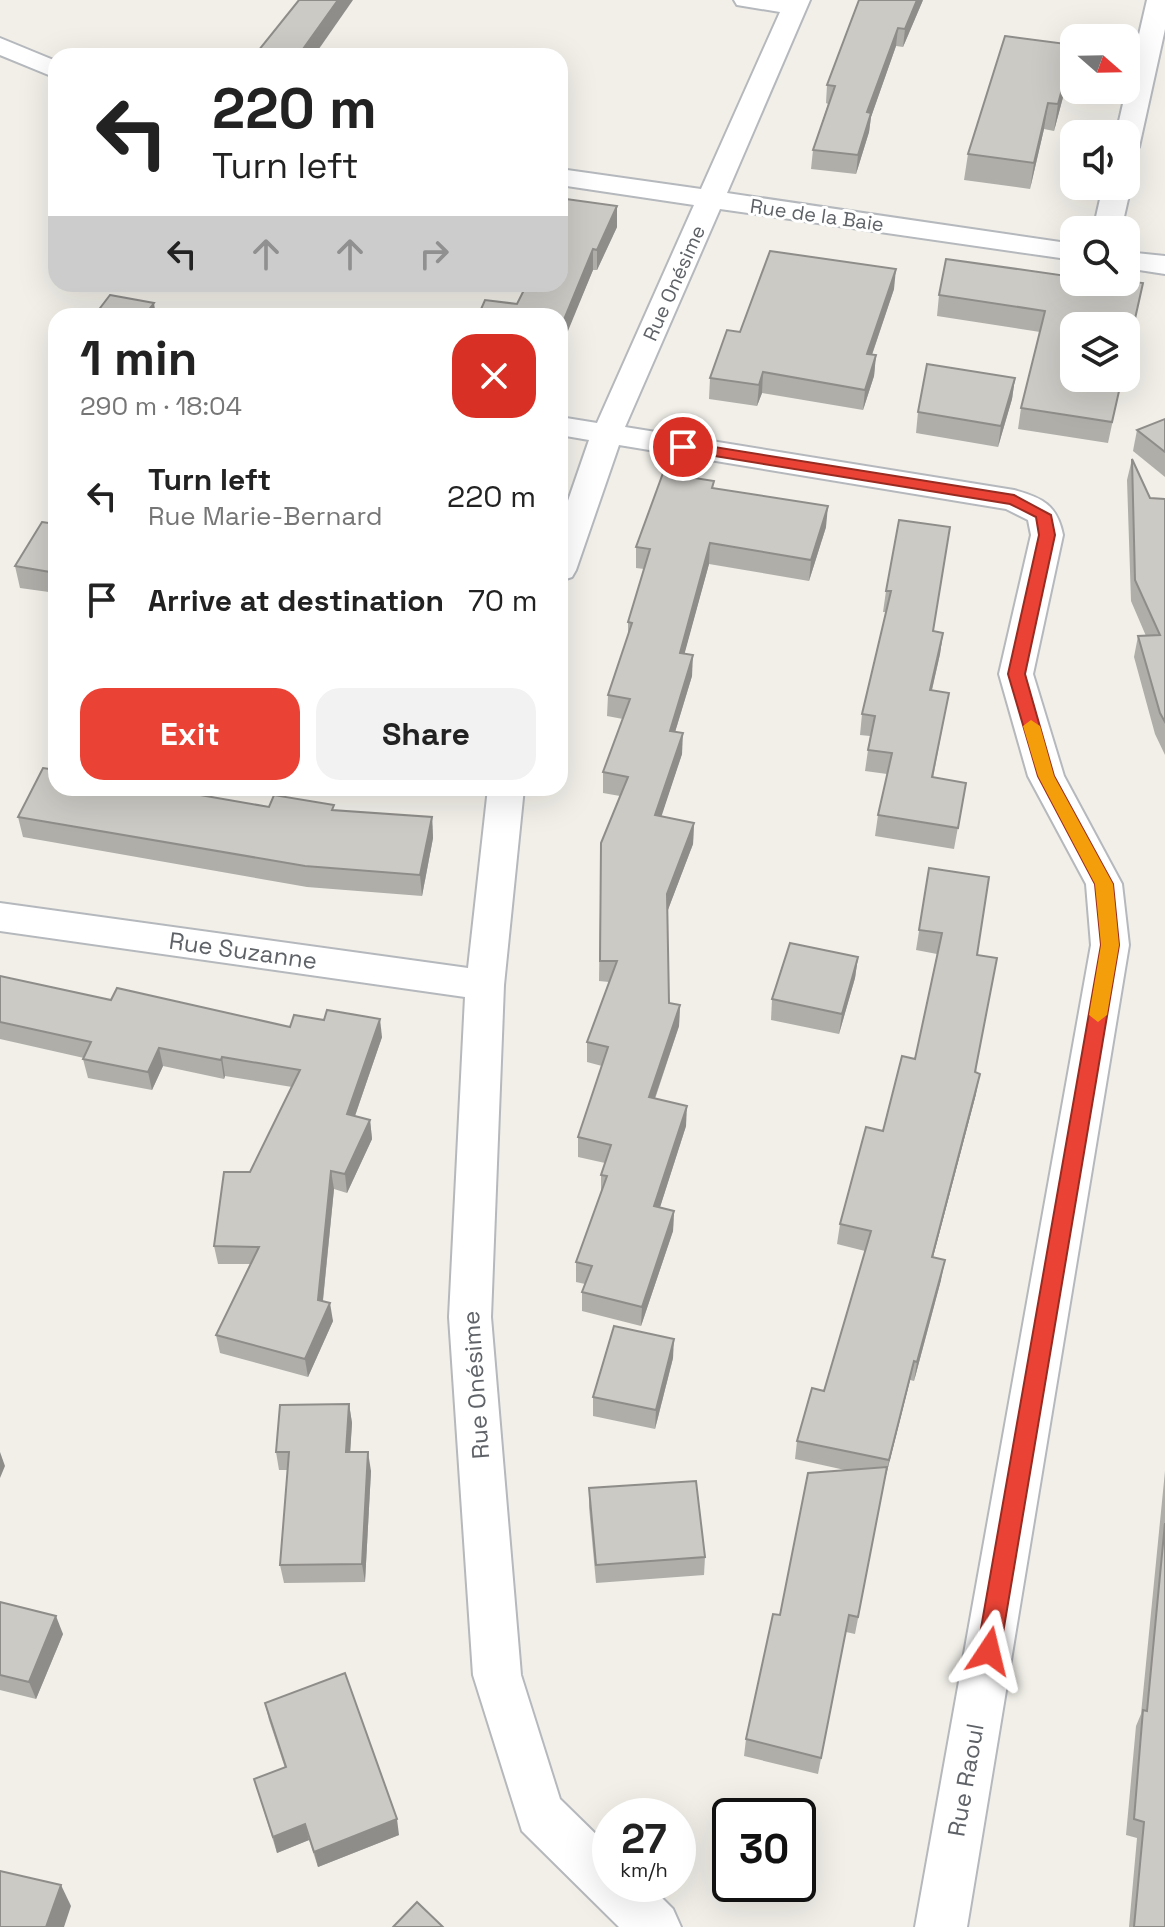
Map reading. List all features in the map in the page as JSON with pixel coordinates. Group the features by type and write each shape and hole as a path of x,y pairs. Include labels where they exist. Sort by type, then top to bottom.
{"street":[{"path":"746,0 797,4"},
{"path":"1132,120 1159,0"},
{"name":"Rue Onésime","path":"568,547 607,434 797,4"},
{"path":"0,46 48,67"},
{"name":"Rue de la Baie","path":"568,178 1060,250"},
{"path":"1140,262 1165,265"},
{"path":"568,427 607,434"},
{"name":"Rue Raoul","path":"607,434 1014,500 1043,515 1047,535 1016,674 1046,776 1104,884 1110,945 941,1927"},
{"name":"Rue Onésime","path":"505,796 485,985 470,1317 497,1675 540,1814 655,1927"},
{"name":"Rue Suzanne","path":"0,917 485,985"}],"building":[{"path":"299,0 338,0 304,48 260,48"},
{"path":"859,0 917,0 905,29 898,28 867,112 871,113 858,155 813,150 835,86 827,85"},
{"path":"1005,36 1060,43 1060,97 1058,104 1048,103 1034,163 968,154"},
{"path":"568,199 617,206 597,250 593,249 568,310 482,308 485,300 517,304 523,292 568,292"},
{"path":"770,251 896,269 867,354 876,355 865,390 763,372 759,385 710,378 727,330 740,332"},
{"path":"946,259 1060,275 1060,296 1140,296 1140,283 1143,283 1137,312 1060,312 1060,392 1119,392 1112,422 1021,408 1045,311 939,295"},
{"path":"110,295 154,303 150,308 100,308"},
{"path":"927,364 1015,378 1001,426 918,412"},
{"path":"1165,419 1165,452 1137,430"},
{"path":"1132,459 1150,498 1165,499 1165,722 1138,636 1160,635 1135,580"},
{"path":"663,473 714,481 712,488 828,506 811,560 710,543 680,653 693,655 670,731 683,733 655,815 694,823 667,894 669,1003 680,1005 649,1097 687,1106 654,1206 674,1211 642,1307 582,1292 592,1266 576,1262 607,1176 601,1175 611,1145 578,1137 608,1047 587,1042 617,961 600,961 601,843 628,777 603,772 630,699 608,695 632,623 628,622 650,549 636,547"},
{"path":"899,520 950,527 933,631 943,633 930,690 949,693 932,777 966,783 958,828 878,815 892,753 868,750 875,716 862,714 891,591 886,591"},
{"path":"42,522 48,523 48,572 15,566"},
{"path":"43,768 48,769 48,796 206,796 269,807 274,796 280,796 334,805 332,810 432,817 420,875 305,866 18,817"},
{"path":"929,868 989,877 977,955 997,958 975,1072 980,1074 932,1257 945,1260 917,1362 914,1361 889,1460 797,1441 812,1388 824,1391 871,1231 840,1224 866,1127 883,1131 902,1056 915,1059 942,933 919,930"},
{"path":"790,943 858,957 842,1014 772,999"},
{"path":"0,976 111,1000 117,988 290,1027 294,1015 324,1020 327,1010 380,1019 347,1114 370,1120 345,1174 331,1171 318,1300 330,1303 305,1359 216,1335 259,1247 214,1246 224,1172 250,1172 300,1070 159,1048 148,1072 83,1059 91,1042 0,1022"},
{"path":"614,1326 674,1339 656,1410 593,1397"},
{"path":"349,1404 346,1452 368,1452 362,1564 280,1565 289,1452 276,1452 280,1405"},
{"path":"887,1467 858,1617 849,1615 821,1758 746,1739 773,1614 780,1615 808,1473"},
{"path":"696,1481 705,1557 596,1565 589,1488"},
{"path":"1165,1523 1165,1927 1134,1927 1144,1822 1134,1819 1143,1710 1147,1711"},
{"path":"0,1602 56,1616 29,1682 0,1675"},
{"path":"345,1673 397,1819 314,1852 305,1824 273,1837 254,1779 286,1767 265,1703"},
{"path":"0,1871 61,1885 46,1927 0,1927"},
{"path":"417,1902 443,1927 393,1927"}],"slow traffic":[{"path":"1031,726 1046,776 1104,884 1110,945 1098,1015"}],"route":[{"path":"683,447 1014,500 1043,515 1047,535 1016,674 1046,776 1104,884 1110,945 989,1651"}]}
